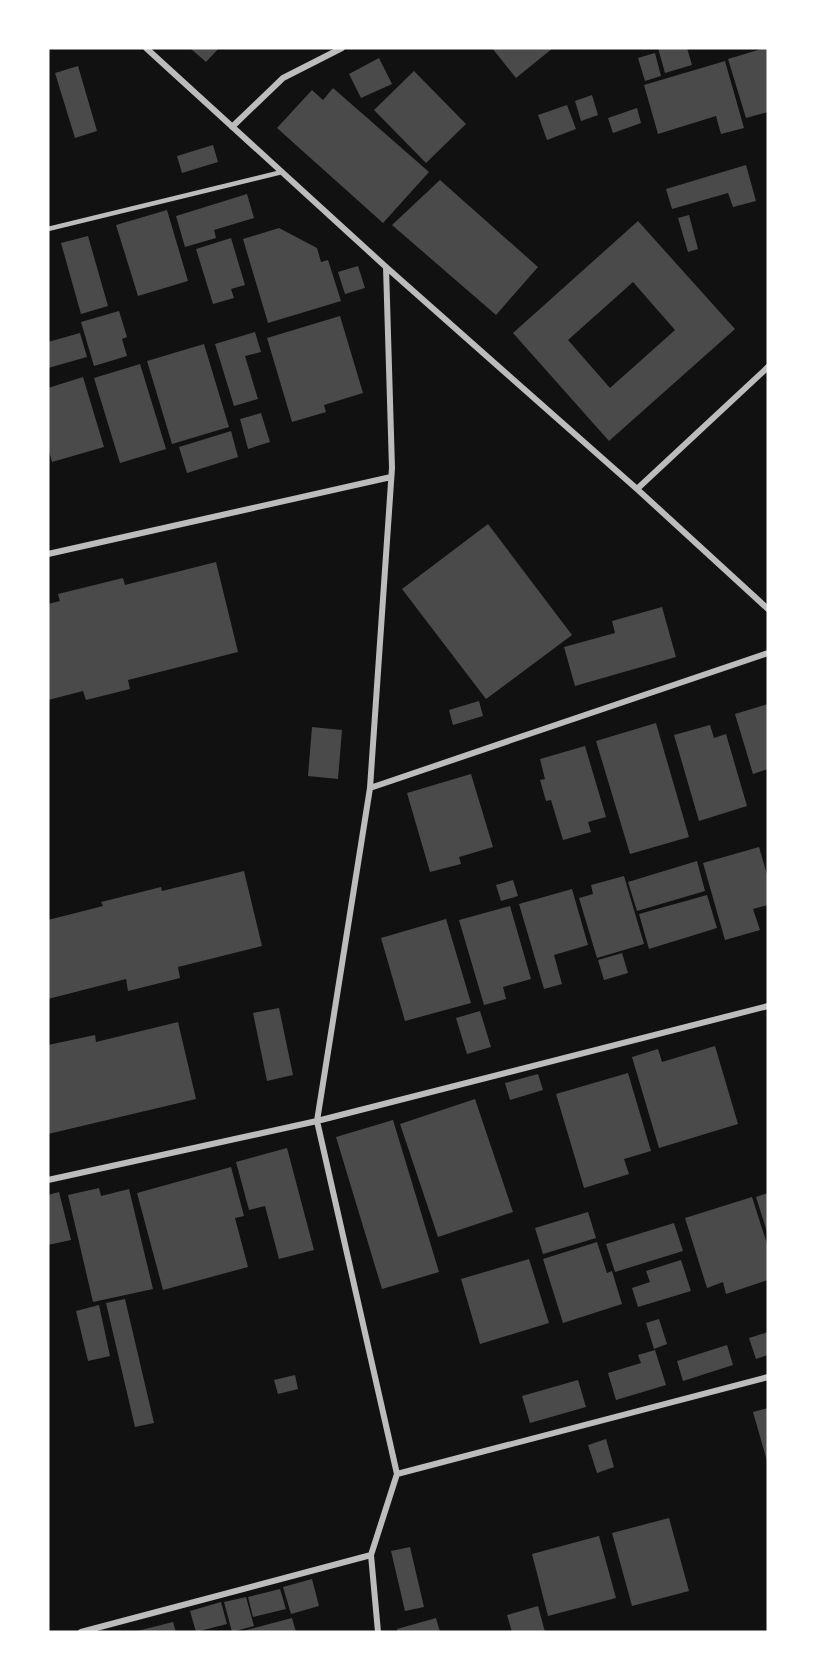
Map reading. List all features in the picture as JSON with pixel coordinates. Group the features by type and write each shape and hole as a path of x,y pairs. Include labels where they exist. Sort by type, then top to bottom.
{"street":[{"path":"146,48 386,267 638,489 768,609"},
{"path":"232,127 283,78 342,48"},
{"path":"378,1632 371,1555 397,1474 316,1121 370,788 392,468 386,267"},
{"path":"638,489 768,367"},
{"path":"48,554 391,477"},
{"path":"370,788 768,653"},
{"path":"48,1180 316,1121 768,1006"},
{"path":"397,1474 768,1377"},
{"path":"81,1632 371,1555"}],"lane":[{"path":"48,229 282,172"}],"building":[{"path":"190,48 219,48 206,62"},
{"path":"492,48 553,48 516,78"},
{"path":"658,48 687,48 692,65 665,73"},
{"path":"768,48 768,112 746,118 728,59"},
{"path":"655,53 661,76 645,81 638,58"},
{"path":"379,58 392,84 361,98 349,74"},
{"path":"725,61 744,128 721,134 716,116 658,134 644,85"},
{"path":"78,66 97,131 75,138 55,73"},
{"path":"414,71 466,124 426,163 374,110"},
{"path":"333,88 429,172 383,223 277,128 312,90 323,100"},
{"path":"592,95 598,115 581,121 575,101"},
{"path":"567,105 576,129 547,140 538,115"},
{"path":"637,108 641,123 613,133 608,118"},
{"path":"213,145 218,162 182,173 177,156"},
{"path":"746,165 756,201 733,207 728,193 672,209 666,189"},
{"path":"440,180 538,267 496,315 392,225"},
{"path":"247,194 254,218 214,230 216,238 185,247 176,216"},
{"path":"167,210 188,281 138,296 116,225"},
{"path":"689,215 698,249 688,252 678,218"},
{"path":"638,221 735,329 609,441 513,333","holes":["633,282 675,330 610,388 568,340"]},
{"path":"279,228 317,248 321,262 328,260 341,301 268,323 243,239"},
{"path":"88,236 108,306 81,314 61,243"},
{"path":"231,238 245,285 231,289 234,298 213,304 196,249"},
{"path":"358,266 365,288 345,294 338,272"},
{"path":"119,311 127,337 122,339 127,356 94,366 81,322"},
{"path":"340,316 363,393 324,405 326,412 292,422 267,338"},
{"path":"255,332 261,352 245,356 258,399 234,406 215,344"},
{"path":"80,333 87,357 48,368 48,342"},
{"path":"204,344 229,427 172,444 147,361"},
{"path":"140,364 166,449 120,463 94,378"},
{"path":"83,377 104,447 52,462 48,447 48,388"},
{"path":"261,413 270,442 248,449 240,419"},
{"path":"231,431 238,457 187,473 179,447"},
{"path":"488,524 572,635 486,699 402,589"},
{"path":"216,562 238,652 128,680 130,689 86,700 83,691 48,700 48,604 60,601 58,594 123,578 125,585"},
{"path":"662,607 676,657 575,686 564,647 615,633 612,621"},
{"path":"479,701 483,716 453,725 449,710"},
{"path":"768,704 768,769 753,774 735,714"},
{"path":"656,723 689,837 630,854 596,741"},
{"path":"710,725 714,738 726,734 747,806 699,821 674,735"},
{"path":"312,727 342,730 338,779 308,776"},
{"path":"585,746 606,817 588,822 591,832 563,840 551,800 546,801 540,780 545,779 540,759"},
{"path":"471,774 493,847 459,857 461,864 430,872 407,793"},
{"path":"759,847 768,878 768,905 753,909 760,930 725,940 703,863"},
{"path":"697,861 705,891 637,911 628,882"},
{"path":"244,871 262,946 178,967 180,978 128,991 126,979 48,999 48,920 103,906 101,902 161,887 162,891"},
{"path":"624,876 644,944 597,958 579,898 593,894 591,885"},
{"path":"513,880 518,896 501,901 496,885"},
{"path":"572,889 588,945 554,955 562,984 544,989 519,904"},
{"path":"707,895 717,928 649,949 639,914"},
{"path":"510,906 531,979 503,987 506,999 484,1005 459,920"},
{"path":"446,919 471,1003 405,1021 381,938"},
{"path":"622,953 628,973 604,980 598,960"},
{"path":"279,1008 293,1075 267,1081 253,1013"},
{"path":"480,1011 491,1047 467,1054 456,1018"},
{"path":"178,1022 196,1099 48,1134 48,1045 95,1035 96,1042"},
{"path":"715,1046 738,1124 659,1148 632,1057 658,1049 662,1062"},
{"path":"628,1073 651,1151 624,1159 629,1174 584,1188 556,1094"},
{"path":"538,1074 543,1090 510,1100 505,1083"},
{"path":"475,1099 513,1212 438,1237 400,1124"},
{"path":"393,1120 439,1272 382,1289 336,1137"},
{"path":"287,1148 314,1250 279,1259 265,1206 249,1210 236,1162"},
{"path":"231,1167 244,1216 235,1218 248,1267 163,1290 137,1193"},
{"path":"99,1188 101,1196 129,1189 153,1289 93,1302 68,1195"},
{"path":"59,1192 71,1240 48,1245 48,1195"},
{"path":"768,1193 768,1232 767,1232 756,1197"},
{"path":"752,1197 768,1247 768,1280 726,1294 723,1282 707,1288 685,1218"},
{"path":"588,1212 596,1238 543,1254 535,1228"},
{"path":"674,1223 683,1251 615,1272 606,1244"},
{"path":"597,1242 607,1273 612,1271 622,1304 563,1323 543,1259"},
{"path":"529,1259 549,1323 480,1344 461,1279"},
{"path":"681,1260 691,1291 638,1307 632,1288 650,1282 646,1271"},
{"path":"125,1299 154,1423 135,1427 106,1303"},
{"path":"99,1305 110,1356 88,1361 76,1311"},
{"path":"659,1319 667,1344 654,1349 646,1323"},
{"path":"768,1332 768,1355 756,1359 749,1338"},
{"path":"727,1345 733,1365 683,1381 677,1361"},
{"path":"655,1350 666,1385 616,1400 608,1373 641,1363 638,1355"},
{"path":"295,1375 298,1389 278,1394 274,1380"},
{"path":"578,1380 586,1407 530,1423 522,1396"},
{"path":"768,1408 768,1460 767,1461 753,1412"},
{"path":"606,1439 614,1467 597,1473 588,1445"},
{"path":"669,1518 689,1591 632,1606 612,1533"},
{"path":"599,1536 616,1598 548,1616 532,1554"},
{"path":"410,1547 424,1607 405,1611 391,1551"},
{"path":"312,1579 319,1606 291,1614 283,1587"},
{"path":"280,1589 286,1609 253,1617 248,1597"},
{"path":"246,1597 254,1626 232,1632 224,1602"},
{"path":"221,1602 227,1624 196,1632 190,1611"},
{"path":"538,1606 545,1632 512,1632 507,1615"},
{"path":"292,1618 296,1632 243,1632 243,1631"},
{"path":"436,1618 440,1632 397,1632 397,1629"},
{"path":"173,1622 176,1632 137,1632 137,1631"}]}
